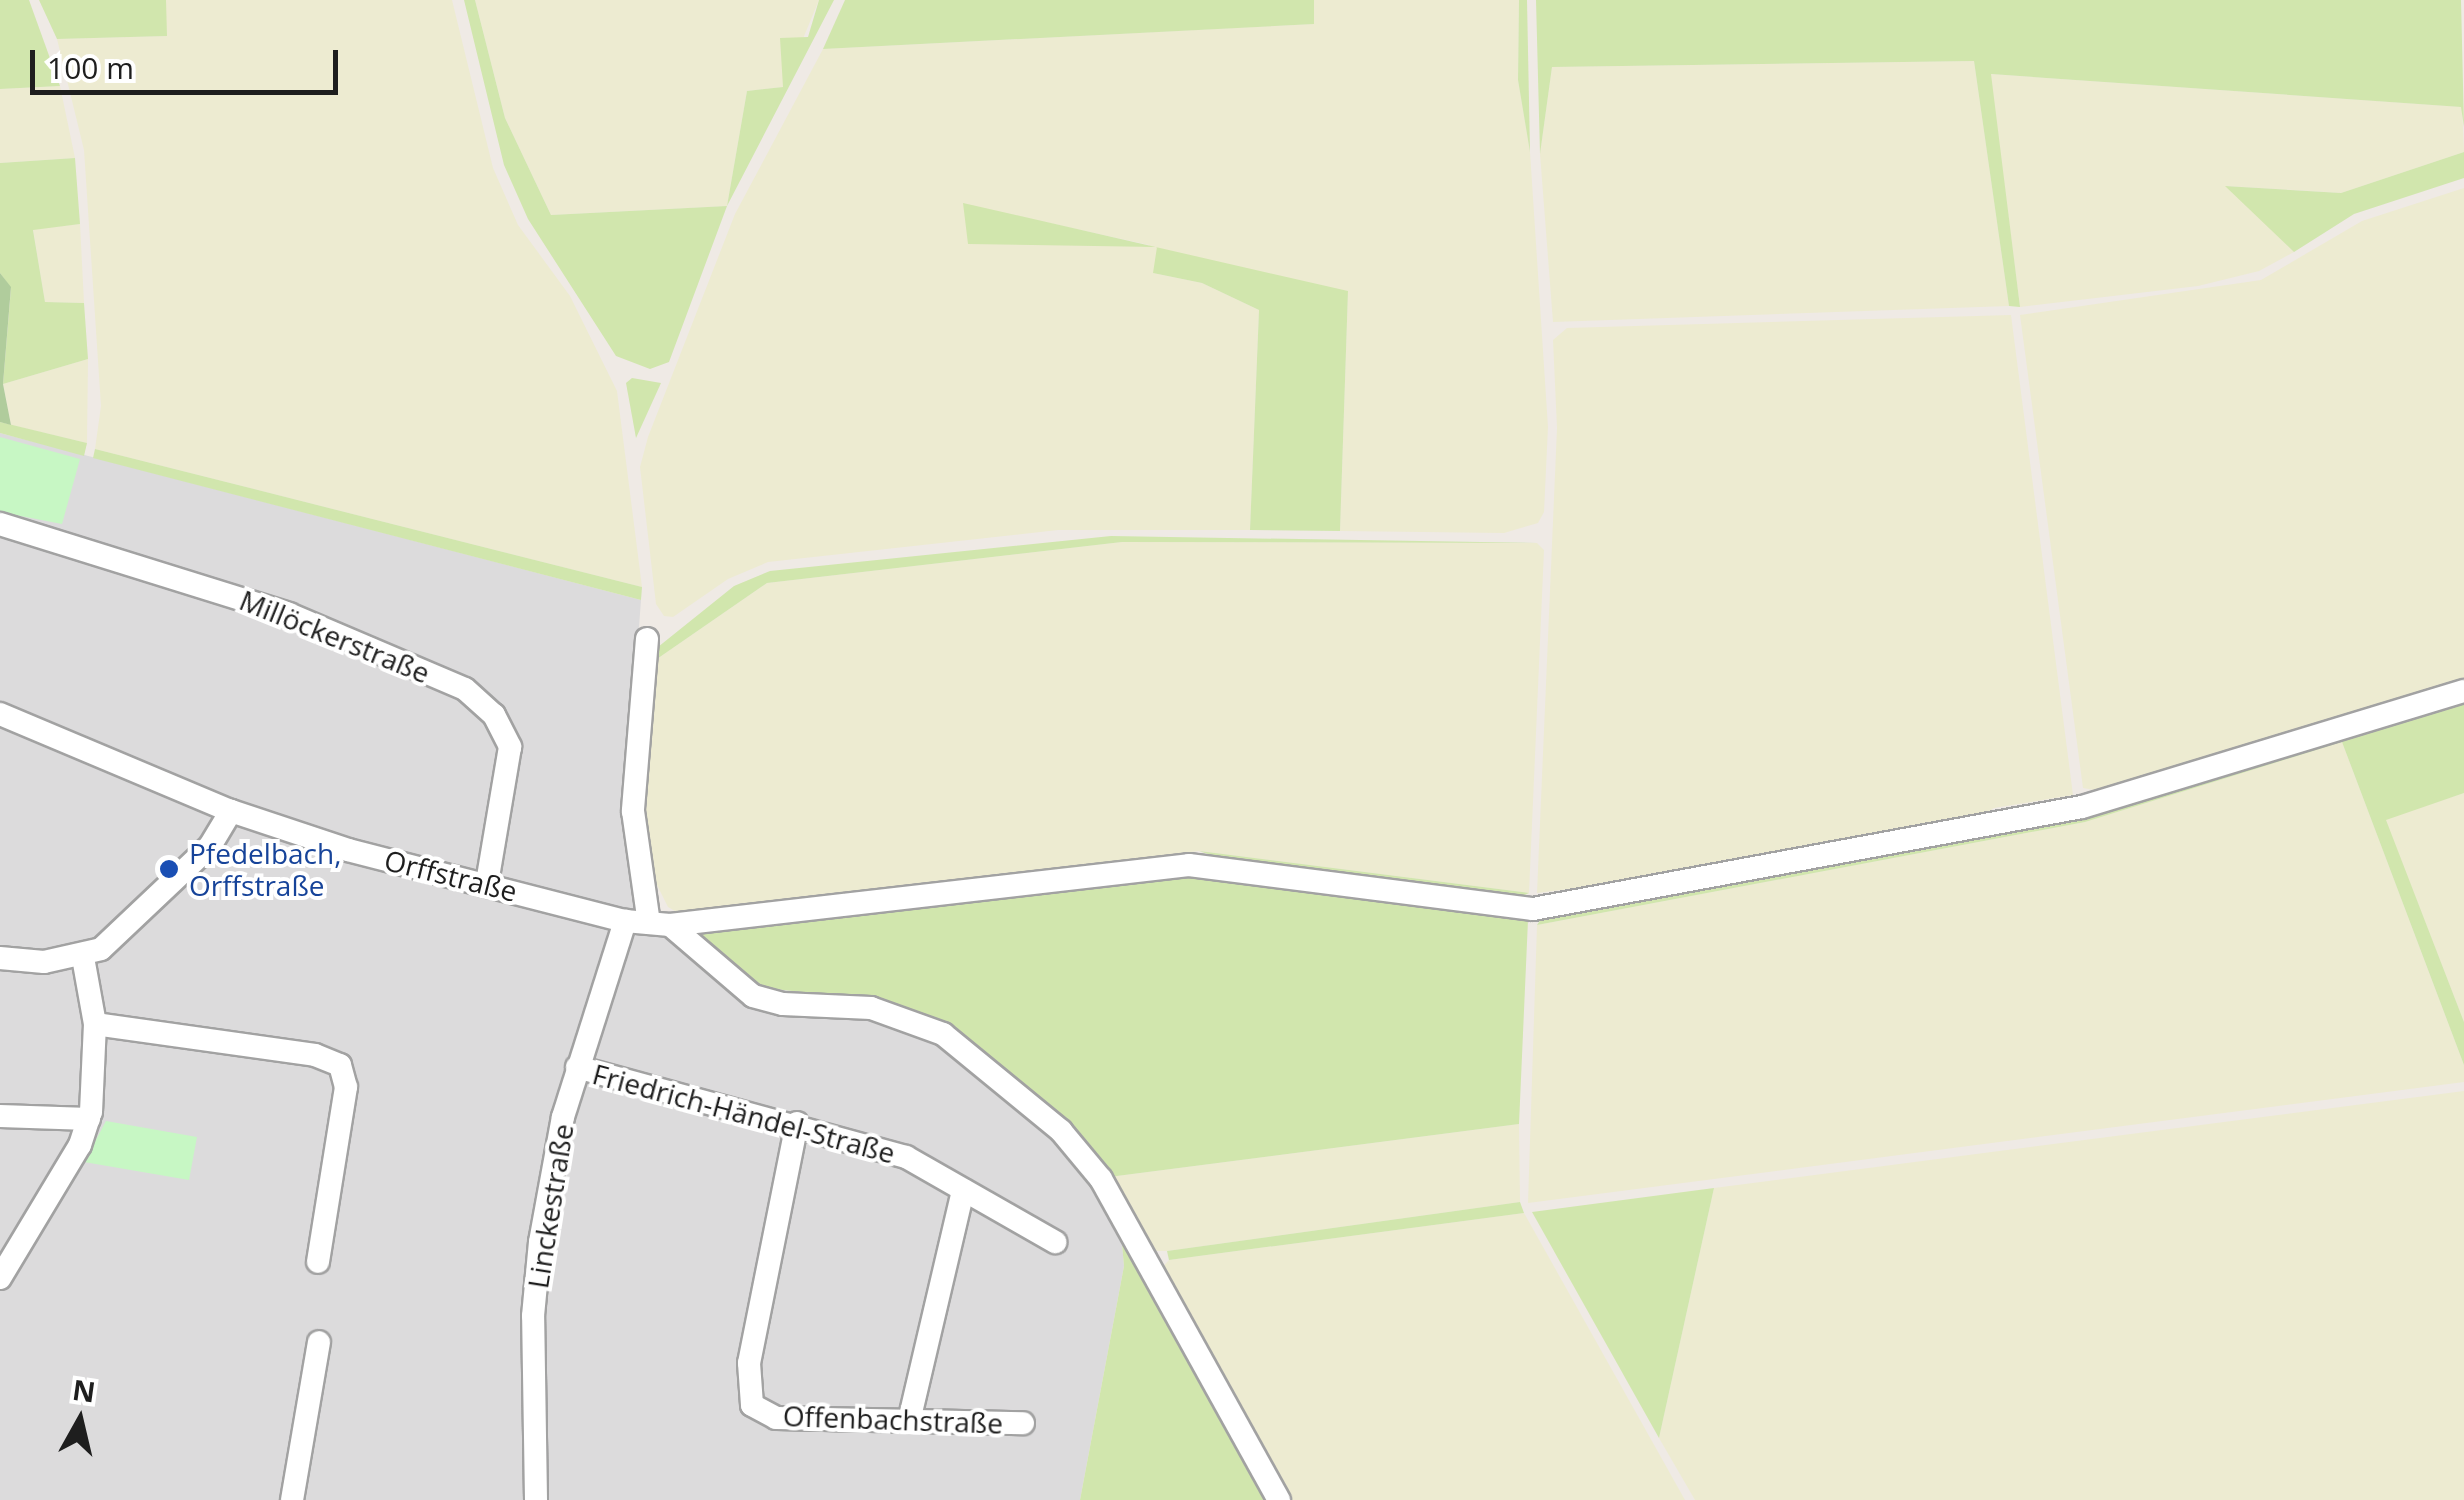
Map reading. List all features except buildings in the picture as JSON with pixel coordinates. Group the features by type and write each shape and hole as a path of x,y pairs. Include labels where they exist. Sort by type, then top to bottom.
{"street":[{"name":"Millöckerstraße","path":"0,524 289,614 465,690 494,715 510,747 487,882"},
{"path":"648,639 633,811 660,924 753,996 783,1004 871,1008 943,1034 1061,1131 1101,1179 1279,1500"},
{"name":"Orffstraße","path":"0,714 232,812 348,850 487,882 625,921 660,924 1189,864 1533,909 2082,807 2464,691"},
{"path":"0,958 83,957 129,927 176,881 232,812"},
{"name":"Linckestraße","path":"536,1500 538,1260 577,1068 625,921"},
{"path":"0,1278 89,1119 95,1024 83,957"},
{"path":"95,1024 315,1055 340,1065 346,1087 318,1262"},
{"name":"Friedrich-Händel-Straße","path":"577,1068 797,1124 906,1157 1055,1242"},
{"path":"0,1116 89,1119"},
{"name":"Offenbachstraße","path":"797,1124 746,1393 752,1405 776,1418 1024,1424"},
{"path":"909,1421 963,1190"},
{"path":"292,1500 320,1342"}],"shaded area":[{"path":"166,0 452,0 493,168 518,225 570,296 617,391 642,587 95,449 101,406 84,150 57,39 166,36"},
{"path":"475,0 819,0 783,87 747,91 727,206 551,215 505,118"},
{"path":"1314,0 1519,0 1518,80 1530,152 1548,427 1544,512 1538,523 1504,533 1340,531 1348,291 1153,273 1202,283 1259,310 1250,530 1058,530 768,562 728,579 673,617 664,616 656,604 640,467 648,437 735,214 823,49 1313,24","holes":["963,204 1149,245 1037,241"]},
{"path":"1974,61 2009,306 1553,322 1540,154 1552,67"},
{"path":"1990,74 2462,107 2464,152 2341,193 2227,186 2294,252 2259,271 2198,286 2020,307"},
{"path":"60,86 75,158 0,163 0,89"},
{"path":"2464,188 2464,680 2111,793 2083,788 2020,315 2261,280 2362,221"},
{"path":"80,224 84,303 45,302 33,229"},
{"path":"2011,315 2073,795 1994,808 1972,822 1695,873 1537,893 1557,428 1553,340 1567,328"},
{"path":"88,359 87,443 11,425 3,384"},
{"path":"0,433 641,600 625,816 664,930 937,1041 1057,1138 1120,1222 1124,1266 1080,1500 0,1500"},
{"path":"1122,542 1537,543 1544,550 1529,893 1199,851 680,914 668,907 652,875 640,805 654,661 767,583"},
{"path":"2342,742 2464,1065 2464,1082 1528,1203 1537,925 2085,822"},
{"path":"2464,793 2464,1022 2385,819"},
{"path":"2464,1091 2464,1500 1695,1500 1659,1438 1714,1188"},
{"path":"1519,1124 1520,1202 1167,1251 1153,1251 1109,1177"},
{"path":"1524,1213 1685,1500 1290,1500 1161,1269 1169,1260"}],"green space":[{"path":"0,0 29,0 60,86 0,89"},
{"path":"39,0 166,0 167,36 57,39"},
{"path":"464,0 475,0 505,118 551,215 727,206 669,362 650,369 616,356 528,219 504,165"},
{"path":"819,0 834,0 727,206 747,91 783,87 780,38 808,37"},
{"path":"845,0 1314,0 1314,24 823,49"},
{"path":"1519,0 1527,0 1530,152 1518,80"},
{"path":"1536,0 2461,0 2464,127 2461,107 1991,74 2020,307 2009,306 1974,61 1552,67 1540,154"},
{"path":"2464,152 2464,178 2354,214 2294,252 2225,186 2341,193"},
{"path":"75,158 80,224 33,230 45,302 84,303 88,359 3,384 11,288 0,273 0,163"},
{"path":"963,203 1155,247 968,244"},
{"path":"1157,247 1348,291 1340,531 1250,530 1259,310 1202,283 1153,273"},
{"path":"0,273 11,287 3,384 11,425 0,422"},
{"path":"632,378 661,383 636,438 626,383"},
{"path":"0,422 87,443 84,456 0,433"},
{"path":"0,437 80,459 62,524 0,512"},
{"path":"95,449 642,587 641,600 93,458"},
{"path":"1111,536 1537,543 1122,542 767,583 654,661 658,647 734,586 770,571"},
{"path":"2464,697 2464,793 2386,820 2464,1022 2464,1065 2342,742 2085,822 1537,925 1545,913 2084,811 2339,736 2342,741"},
{"path":"1199,851 1529,893 1508,902 1234,863"},
{"path":"1146,870 1521,911 1528,920 1519,1124 1109,1177 945,1028 872,1000 757,987 728,970 690,927"},
{"path":"106,1121 197,1137 189,1180 84,1162"},
{"path":"1714,1188 1659,1438 1532,1212"},
{"path":"1520,1202 1524,1213 1169,1260 1167,1251"},
{"path":"1120,1222 1274,1500 1080,1500 1124,1266"}],"place":[{"name":"Pfedelbach, Orffstraße","path":"169,869"}]}
